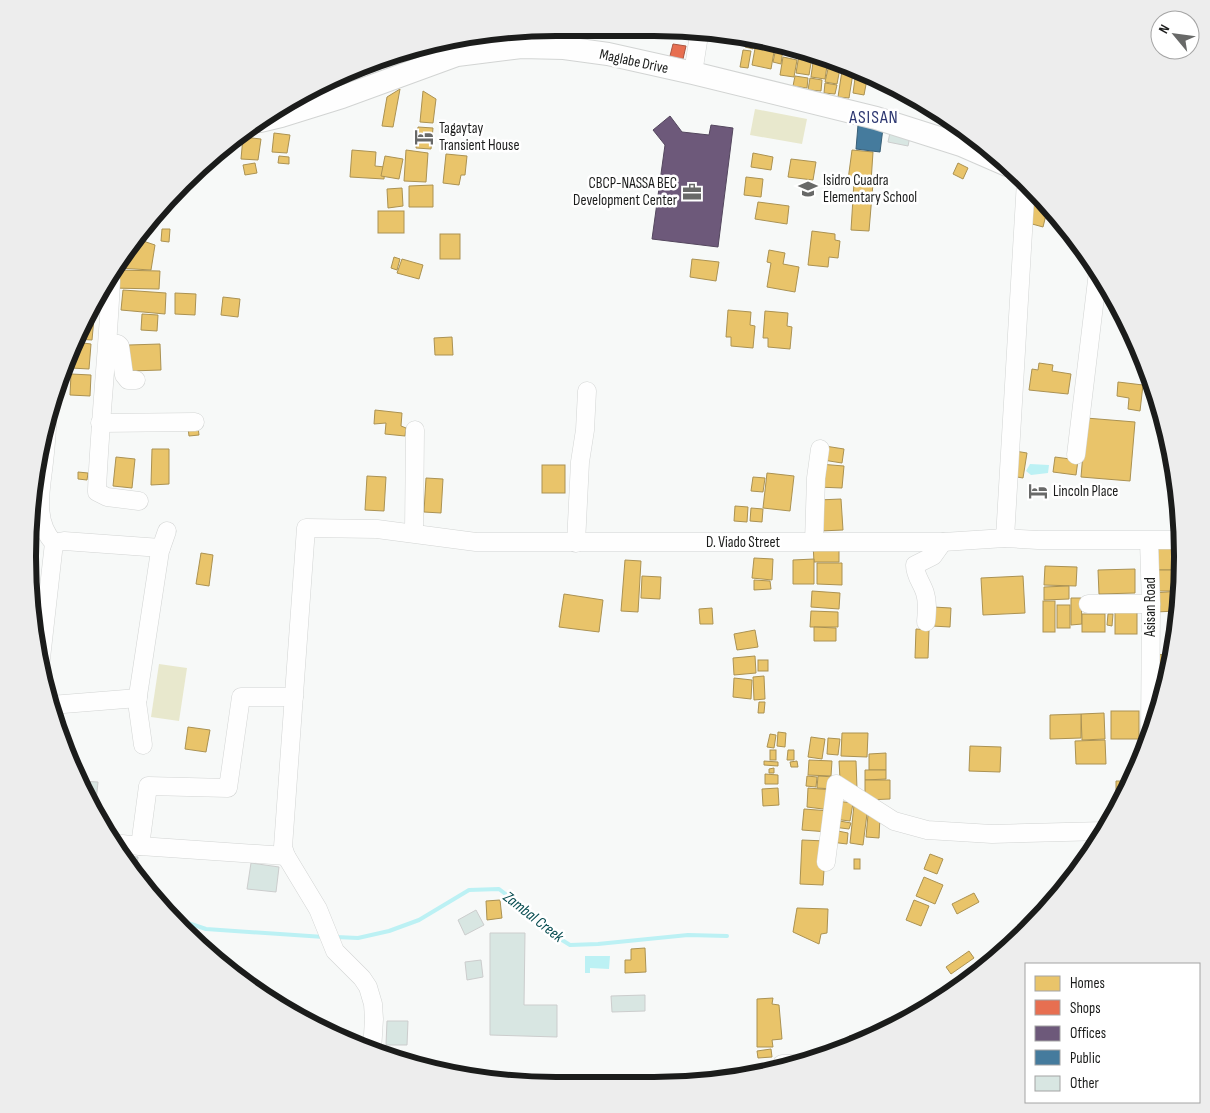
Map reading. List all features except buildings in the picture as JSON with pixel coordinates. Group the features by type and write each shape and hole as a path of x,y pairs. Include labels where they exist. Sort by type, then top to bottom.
{"main road":[{"name":"Maglabe Drive","path":"279,116 342,97 457,54 521,47 564,48 608,54 693,73 876,118 961,145 984,155"}],"street":[{"path":"693,73 698,38"},
{"path":"1004,538 1025,193"},
{"path":"1076,455 1097,284"},
{"path":"111,289 108,342 100,423 98,492 107,497 139,501"},
{"path":"108,342 120,346 124,375 128,380 136,380"},
{"path":"576,543 580,462 585,430 587,391"},
{"path":"100,423 195,422"},
{"path":"414,532 415,430"},
{"path":"814,542 816,478 820,449"},
{"path":"39,501 43,526 48,537 54,543"},
{"name":"D. Viado Street","path":"294,697 306,528 377,528 476,542 943,542 1004,538 1038,540 1174,540"},
{"path":"143,745 138,698 160,548 167,531"},
{"path":"54,543 64,541 160,548"},
{"name":"Asisan Road","path":"1149,541 1151,604 1150,710"},
{"path":"926,622 927,605 914,565 933,556 943,542"},
{"path":"43,639 54,543"},
{"path":"1088,604 1151,604"},
{"path":"140,846 148,786 228,788 241,697 294,697 283,847 286,856 318,909 335,951 362,978 368,987 373,1004 373,1043"},
{"path":"58,704 138,698"},
{"path":"826,862 836,784 894,821 927,830 992,834 1095,831"},
{"path":"123,844 286,856"}],"green space":[{"path":"755,109 807,119 802,144 750,135"},
{"path":"159,664 187,668 179,721 151,717"}],"water":[{"path":"1030,464 1049,465 1048,473 1031,475 1026,471"},
{"path":"585,956 610,956 609,969 590,968 590,973 585,973"}],"waterway":[{"name":"Zambal Creek","path":"336,937 358,938 389,931 419,920 469,890 499,889 533,915 554,935 570,945 688,935 727,936"},
{"name":"Zambal Creek","path":"188,923 206,929 324,937"}],"place":[{"name":"Tagaytay Transient House","path":"424,137"},
{"name":"Isidro Cuadra Elementary School","path":"808,189"},
{"name":"CBCP-NASSA BEC Development Center","path":"692,192"},
{"name":"Lincoln Place","path":"1038,491"}],"district":[{"name":"ASISAN","path":"874,117"}]}
